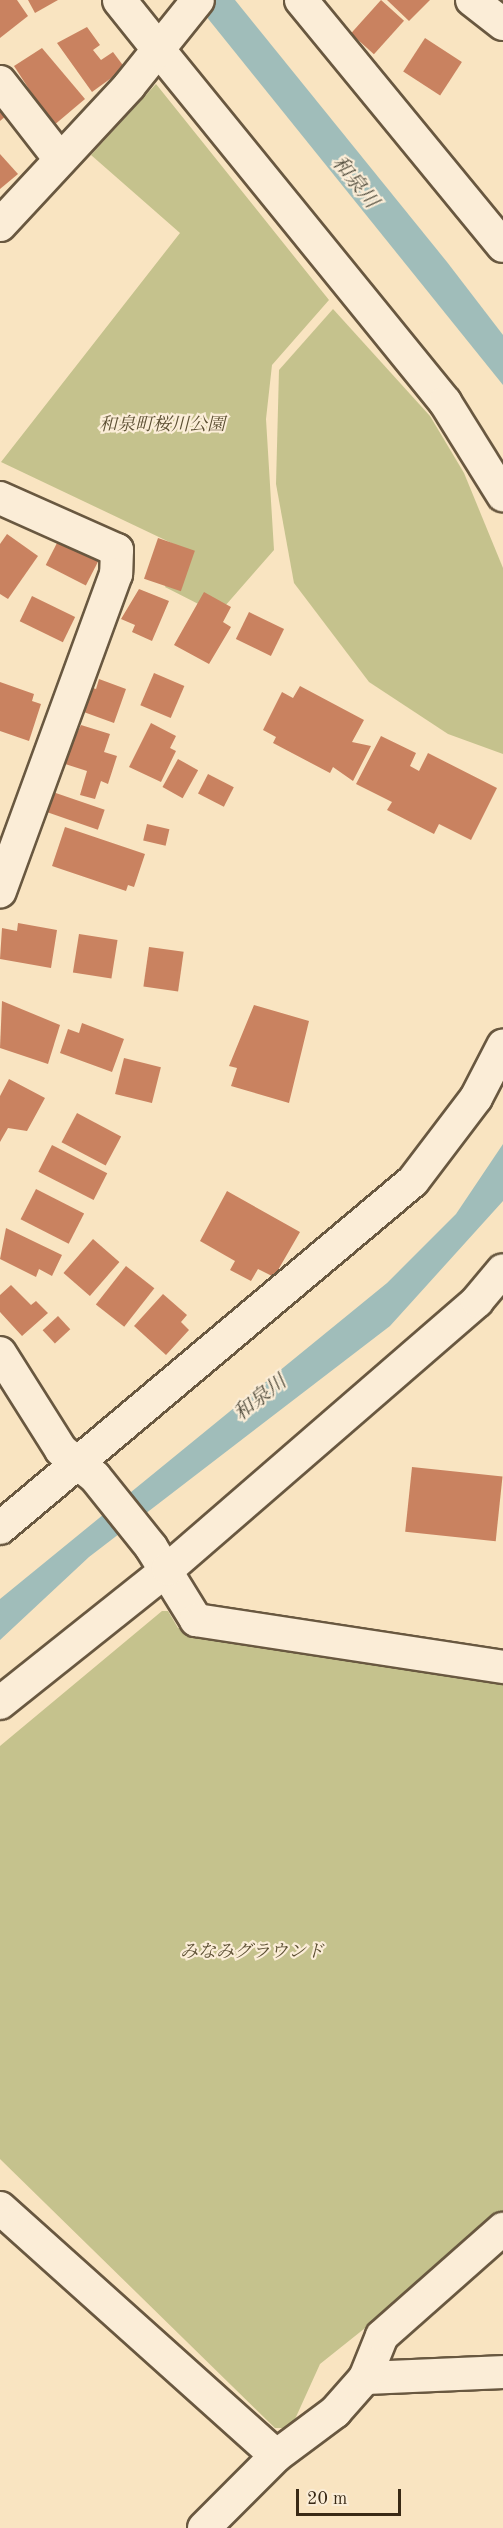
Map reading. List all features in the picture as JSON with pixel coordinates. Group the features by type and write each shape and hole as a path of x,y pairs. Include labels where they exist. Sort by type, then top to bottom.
{"street":[{"path":"119,0 445,402 482,453 503,495"},
{"path":"0,225 159,50 198,0"},
{"path":"301,0 503,246"},
{"path":"472,0 503,24"},
{"path":"0,82 60,159"},
{"path":"0,498 117,550 116,574 0,891"},
{"path":"0,1528 86,1471 413,1181 476,1098 503,1046"},
{"path":"0,1703 159,1558 477,1301 503,1270"},
{"path":"0,1353 46,1429 86,1471 159,1558 196,1620 503,1667"},
{"path":"0,2208 276,2456"},
{"path":"204,2528 276,2456 335,2412 364,2378 382,2336 503,2229"},
{"path":"364,2378 503,2372"}],"green space":[{"name":"和泉町桜川公園","path":"156,84 329,300 272,365 266,419 274,550 218,614 165,587 182,548 1,462 180,233 91,155"},
{"path":"333,309 430,416 464,473 503,568 503,754 448,734 369,682 294,583 276,484 279,370"},
{"name":"みなみグラウンド","path":"162,1611 168,1611 178,1628 503,1675 503,2218 320,2364 291,2428 275,2428 0,2159 0,1746"}],"water":[{"name":"和泉川","path":"193,0 235,0 447,262 503,335 503,385"},
{"name":"和泉川","path":"503,1144 503,1201 390,1326 89,1557 0,1640 0,1599 387,1283 456,1214"}],"building":[{"path":"0,0 17,0 28,16 0,38"},
{"path":"28,0 58,0 35,13"},
{"path":"381,0 404,21 374,54 351,33"},
{"path":"387,0 430,0 409,21"},
{"path":"87,27 100,45 93,50 101,60 113,52 125,68 92,92 57,43"},
{"path":"425,38 462,62 440,96 403,72"},
{"path":"42,48 85,99 53,126 14,66"},
{"path":"0,107 7,115 0,121"},
{"path":"0,154 18,174 0,189"},
{"path":"7,534 38,556 8,599 0,594 0,544"},
{"path":"158,538 195,551 181,591 144,579"},
{"path":"58,541 98,561 86,585 46,565"},
{"path":"139,589 169,601 152,641 132,632 135,625 121,619"},
{"path":"204,592 231,607 223,622 231,627 209,664 174,645"},
{"path":"32,596 75,617 63,642 20,621"},
{"path":"249,612 284,629 271,656 236,639"},
{"path":"154,673 184,686 171,718 140,705"},
{"path":"99,679 126,689 114,723 81,711 90,687 96,689"},
{"path":"0,682 34,694 32,701 41,704 29,741 0,731"},
{"path":"300,686 364,720 352,742 371,746 353,781 333,767 330,773 273,743 276,737 263,730 282,692 293,698"},
{"path":"151,723 176,736 170,748 176,751 161,782 129,767"},
{"path":"81,725 110,734 104,752 117,756 108,784 101,781 95,799 80,795 87,771 62,763"},
{"path":"381,736 416,753 410,766 419,771 428,753 497,788 471,840 439,824 434,834 387,810 392,802 356,784"},
{"path":"178,759 198,770 183,798 162,787"},
{"path":"208,774 234,787 224,807 198,794"},
{"path":"47,790 105,810 98,830 40,810"},
{"path":"147,824 169,829 166,846 143,841"},
{"path":"65,827 145,854 134,887 128,885 126,891 52,866"},
{"path":"18,923 57,930 51,968 0,959 2,928 17,931"},
{"path":"79,934 118,940 111,979 73,973"},
{"path":"149,947 184,952 178,991 143,987"},
{"path":"2,1001 60,1025 48,1064 0,1048"},
{"path":"254,1005 309,1021 289,1103 231,1086 237,1068 229,1066"},
{"path":"82,1023 124,1039 112,1072 60,1053 68,1029 79,1033"},
{"path":"124,1058 161,1067 152,1103 115,1094"},
{"path":"9,1079 45,1098 27,1131 8,1128 0,1142 0,1096"},
{"path":"77,1113 121,1136 106,1166 62,1142"},
{"path":"52,1145 107,1173 94,1200 38,1172"},
{"path":"36,1189 84,1214 69,1244 21,1219"},
{"path":"227,1191 300,1232 274,1277 258,1269 251,1281 230,1270 235,1261 200,1241"},
{"path":"6,1228 62,1255 52,1276 39,1269 36,1277 0,1259"},
{"path":"93,1239 119,1262 90,1296 63,1273"},
{"path":"126,1266 154,1288 124,1327 96,1305"},
{"path":"11,1285 31,1305 36,1301 48,1313 22,1336 0,1312 0,1295"},
{"path":"163,1294 187,1315 181,1322 189,1330 166,1355 134,1326"},
{"path":"58,1316 70,1329 55,1343 43,1330"},
{"path":"412,1467 503,1477 496,1541 405,1532"}]}
